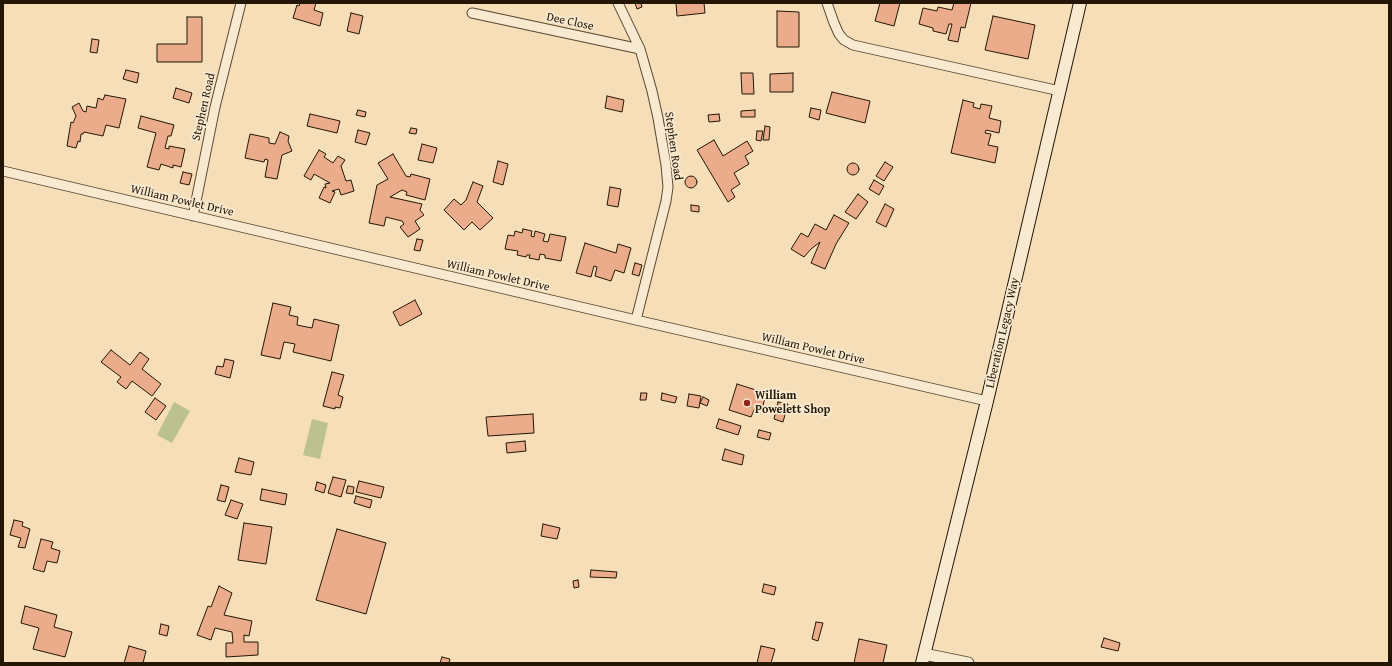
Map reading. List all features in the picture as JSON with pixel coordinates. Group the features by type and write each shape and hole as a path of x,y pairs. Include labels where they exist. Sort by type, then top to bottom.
{"main road":[{"name":"Liberation Legacy Way","path":"923,658 987,401 1080,3"}],"street":[{"name":"Stephen Road","path":"193,216 215,106 241,3"},
{"name":"Stephen Road","path":"618,3 640,49 658,118 668,187 666,201 636,320"},
{"path":"827,3 839,34 844,40 853,45 1060,91"},
{"name":"Dee Close","path":"472,13 640,49"},
{"name":"William Powlet Drive","path":"3,171 987,401"},
{"path":"923,658 968,663"}],"green space":[{"path":"174,402 190,411 172,443 157,435"},
{"path":"312,419 328,423 320,459 303,455"}],"building":[{"path":"300,3 316,3 314,10 323,13 320,26 293,18 297,5 299,6"},
{"path":"635,3 641,3 642,7 637,9"},
{"path":"676,3 704,3 705,13 677,16"},
{"path":"880,3 900,3 894,26 875,21"},
{"path":"954,3 971,3 965,28 961,27 958,42 948,40 952,24 949,24 946,34 933,31 933,28 919,24 923,8 937,11 938,7 952,10"},
{"path":"777,11 799,12 799,47 777,47"},
{"path":"351,13 363,16 359,34 347,31"},
{"path":"993,16 1035,25 1028,59 985,50"},
{"path":"187,17 202,17 202,62 157,62 157,44 187,44"},
{"path":"92,39 99,40 97,53 90,52"},
{"path":"126,70 139,73 137,83 123,79"},
{"path":"741,73 753,73 754,94 742,94"},
{"path":"793,73 793,92 770,92 770,74"},
{"path":"176,88 192,93 189,103 173,98"},
{"path":"832,92 870,101 865,123 826,113"},
{"path":"105,95 126,99 119,128 106,125 103,136 84,132 81,134 80,142 78,141 76,148 67,146 71,122 73,123 76,116 72,107 79,103 83,111 86,112 87,106 96,108 98,98 103,100"},
{"path":"607,96 624,100 622,112 605,108"},
{"path":"963,100 974,103 973,107 980,109 981,104 992,106 989,118 1001,121 999,133 986,130 985,133 991,134 988,145 998,147 995,163 951,153"},
{"path":"811,108 821,110 819,120 809,117"},
{"path":"358,110 366,112 365,117 356,115"},
{"path":"755,110 755,117 741,117 741,111"},
{"path":"310,114 340,121 337,133 307,126"},
{"path":"719,114 720,121 709,122 708,115"},
{"path":"141,116 174,125 171,136 168,136 165,148 169,149 169,146 185,149 181,167 173,165 173,168 161,164 159,170 147,167 156,133 138,128"},
{"path":"765,126 770,127 769,140 763,140"},
{"path":"411,128 417,129 416,134 409,133"},
{"path":"358,130 370,133 366,145 355,142"},
{"path":"757,131 763,131 761,141 756,140"},
{"path":"280,132 289,136 288,141 292,151 282,155 277,179 265,177 268,160 265,159 264,162 245,158 250,134 269,138 269,143 275,144"},
{"path":"714,140 723,156 747,141 753,151 745,156 749,164 734,173 740,184 731,190 735,197 728,202 697,150"},
{"path":"422,144 437,148 433,163 418,160"},
{"path":"319,150 326,154 324,157 333,163 338,156 345,160 341,166 346,181 351,180 354,191 341,195 339,189 332,191 335,192 330,203 319,198 324,187 326,188 325,184 330,183 314,174 311,180 304,176"},
{"path":"393,154 406,176 410,177 411,174 430,179 425,200 406,195 407,192 402,190 390,197 422,204 420,210 424,215 415,221 420,229 408,237 400,227 404,224 402,221 386,217 384,226 369,223 377,185 388,179 378,163"},
{"path":"498,161 508,164 503,185 493,182"},
{"path":"885,162 893,167 884,181 876,176"},
{"path":"851,163 855,163 859,169 855,175 851,175 847,171 847,167"},
{"path":"183,172 192,174 189,185 180,183"},
{"path":"689,176 693,176 697,182 693,188 689,188 685,184 685,180"},
{"path":"874,180 884,186 879,195 869,189"},
{"path":"473,182 483,186 477,202 493,218 480,230 472,222 464,230 444,210 454,199 461,205 466,200"},
{"path":"610,187 621,189 618,207 607,205"},
{"path":"858,194 868,202 856,219 845,212"},
{"path":"885,204 894,209 886,227 876,222"},
{"path":"691,205 699,206 699,212 691,211"},
{"path":"834,215 849,223 836,244 825,269 811,263 820,242 804,257 791,249 801,233 808,237 815,224 826,230"},
{"path":"523,229 532,231 531,236 534,237 535,231 545,234 543,241 548,242 550,234 566,237 561,261 545,258 545,255 540,254 539,260 529,258 530,255 527,255 526,257 517,255 518,251 505,249 508,235 514,236 515,231 522,233"},
{"path":"417,239 423,240 420,251 414,250"},
{"path":"585,243 616,253 618,244 631,248 624,273 615,270 611,281 595,276 597,267 594,266 591,277 576,273"},
{"path":"635,263 642,265 639,276 632,274"},
{"path":"415,300 422,314 400,326 393,312"},
{"path":"273,303 291,307 289,315 298,317 297,325 312,328 314,319 339,325 331,361 293,352 295,344 284,342 280,359 261,355"},
{"path":"111,350 130,365 140,352 149,359 142,369 161,384 152,396 132,381 126,389 117,382 121,377 101,362"},
{"path":"225,359 234,361 230,378 215,374 217,366 223,367"},
{"path":"332,372 344,375 338,395 343,397 340,408 335,407 335,409 323,406"},
{"name":"William Powelett Shop","path":"737,384 759,391 758,396 765,398 762,409 755,408 751,417 729,410"},
{"path":"641,393 647,393 646,400 640,400"},
{"path":"662,393 677,397 675,403 661,400"},
{"path":"689,394 701,396 699,408 687,406"},
{"path":"703,397 709,400 707,406 700,403"},
{"path":"155,398 166,406 156,420 145,412"},
{"path":"778,402 788,404 783,422 774,419"},
{"path":"533,414 534,433 488,436 486,417"},
{"path":"719,419 741,426 738,435 716,428"},
{"path":"759,430 771,433 769,440 757,437"},
{"path":"525,441 526,451 507,453 506,443"},
{"path":"725,449 744,455 742,465 722,460"},
{"path":"239,458 254,462 251,475 235,472"},
{"path":"333,477 346,480 341,497 328,493"},
{"path":"359,481 384,487 381,498 356,492"},
{"path":"317,482 326,485 324,493 315,490"},
{"path":"221,485 229,487 225,502 217,500"},
{"path":"348,486 354,487 353,494 346,493"},
{"path":"262,489 287,494 285,505 260,500"},
{"path":"356,496 372,500 370,508 354,503"},
{"path":"231,500 243,504 237,519 225,515"},
{"path":"14,520 23,522 22,526 30,529 25,548 18,547 21,538 10,535"},
{"path":"244,523 272,527 266,564 238,560"},
{"path":"543,524 560,528 557,539 541,536"},
{"path":"337,529 386,543 366,614 316,600"},
{"path":"41,539 53,542 51,548 60,551 57,563 47,561 44,572 33,569"},
{"path":"591,570 617,572 616,578 590,577"},
{"path":"578,580 579,587 574,588 573,581"},
{"path":"764,584 776,587 774,595 762,592"},
{"path":"219,586 232,593 224,615 252,621 249,636 244,635 244,642 258,642 258,655 226,657 226,643 233,643 232,632 215,628 211,640 197,635 208,606 211,607"},
{"path":"25,606 57,615 54,627 72,632 65,657 33,649 39,628 21,623"},
{"path":"816,622 823,623 818,641 812,639"},
{"path":"161,624 169,626 167,636 159,634"},
{"path":"1104,638 1120,643 1118,651 1101,647"},
{"path":"859,639 887,645 883,663 854,663"},
{"path":"129,646 146,651 143,663 124,663"},
{"path":"761,646 775,649 771,663 757,663"},
{"path":"442,657 450,659 449,663 440,663"}],"place":[{"name":"William Powelett Shop","path":"747,403"}]}
